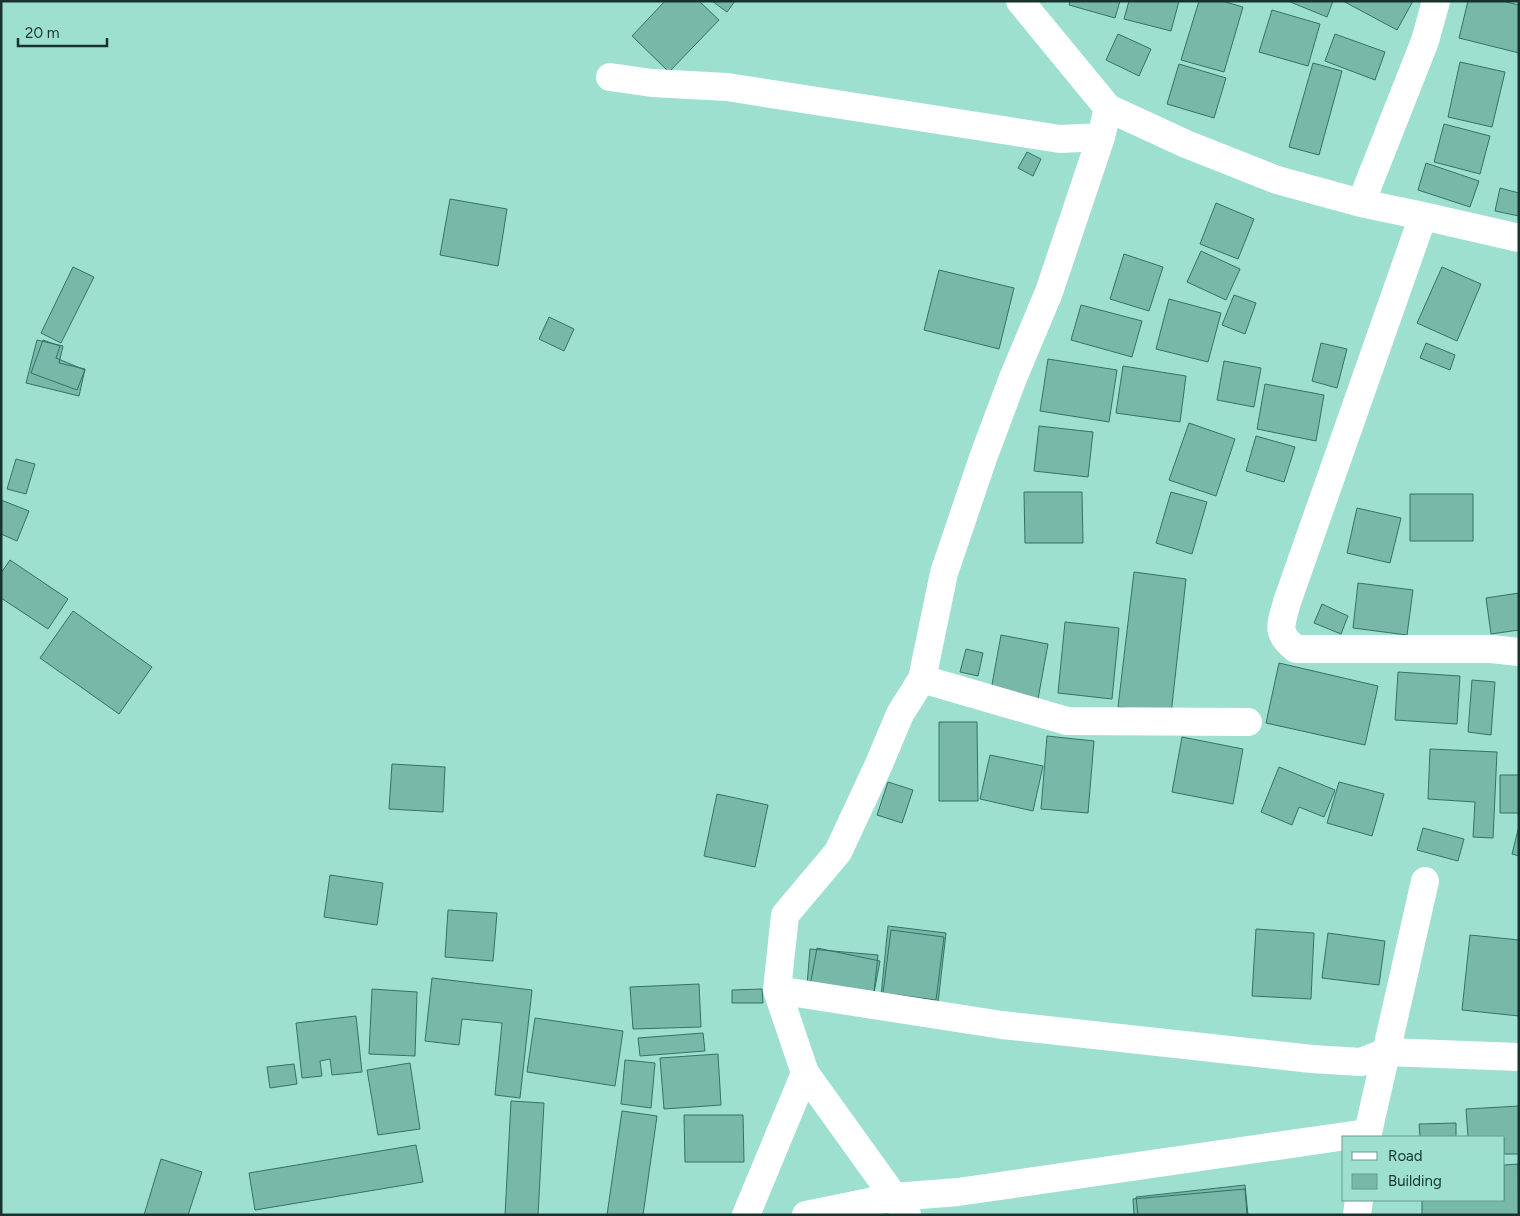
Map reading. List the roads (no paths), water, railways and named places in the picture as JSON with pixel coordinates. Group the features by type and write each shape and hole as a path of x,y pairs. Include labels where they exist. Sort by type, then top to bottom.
{"street":[{"path":"1020,1 1108,108 1186,144 1276,180 1361,203 1519,238"},
{"path":"1361,203 1425,41 1436,1"},
{"path":"610,77 652,83 726,87 1060,139 1101,137"},
{"path":"900,1206 805,1073 777,990 785,915 838,852 900,714 922,679 944,573 1009,387 1049,292 1101,137 1108,108"},
{"path":"1423,216 1290,592 1280,627 1285,640 1296,649 1491,649 1519,652"},
{"path":"922,679 1067,721 1248,722"},
{"path":"1367,1135 1424,881"},
{"path":"777,990 1002,1025 1208,1049 1361,1062 1386,1052 1519,1057"},
{"path":"746,1215 805,1073"},
{"path":"806,1215 900,1206 958,1192 1342,1138"},
{"path":"1357,1215 1359,1201"}]}
